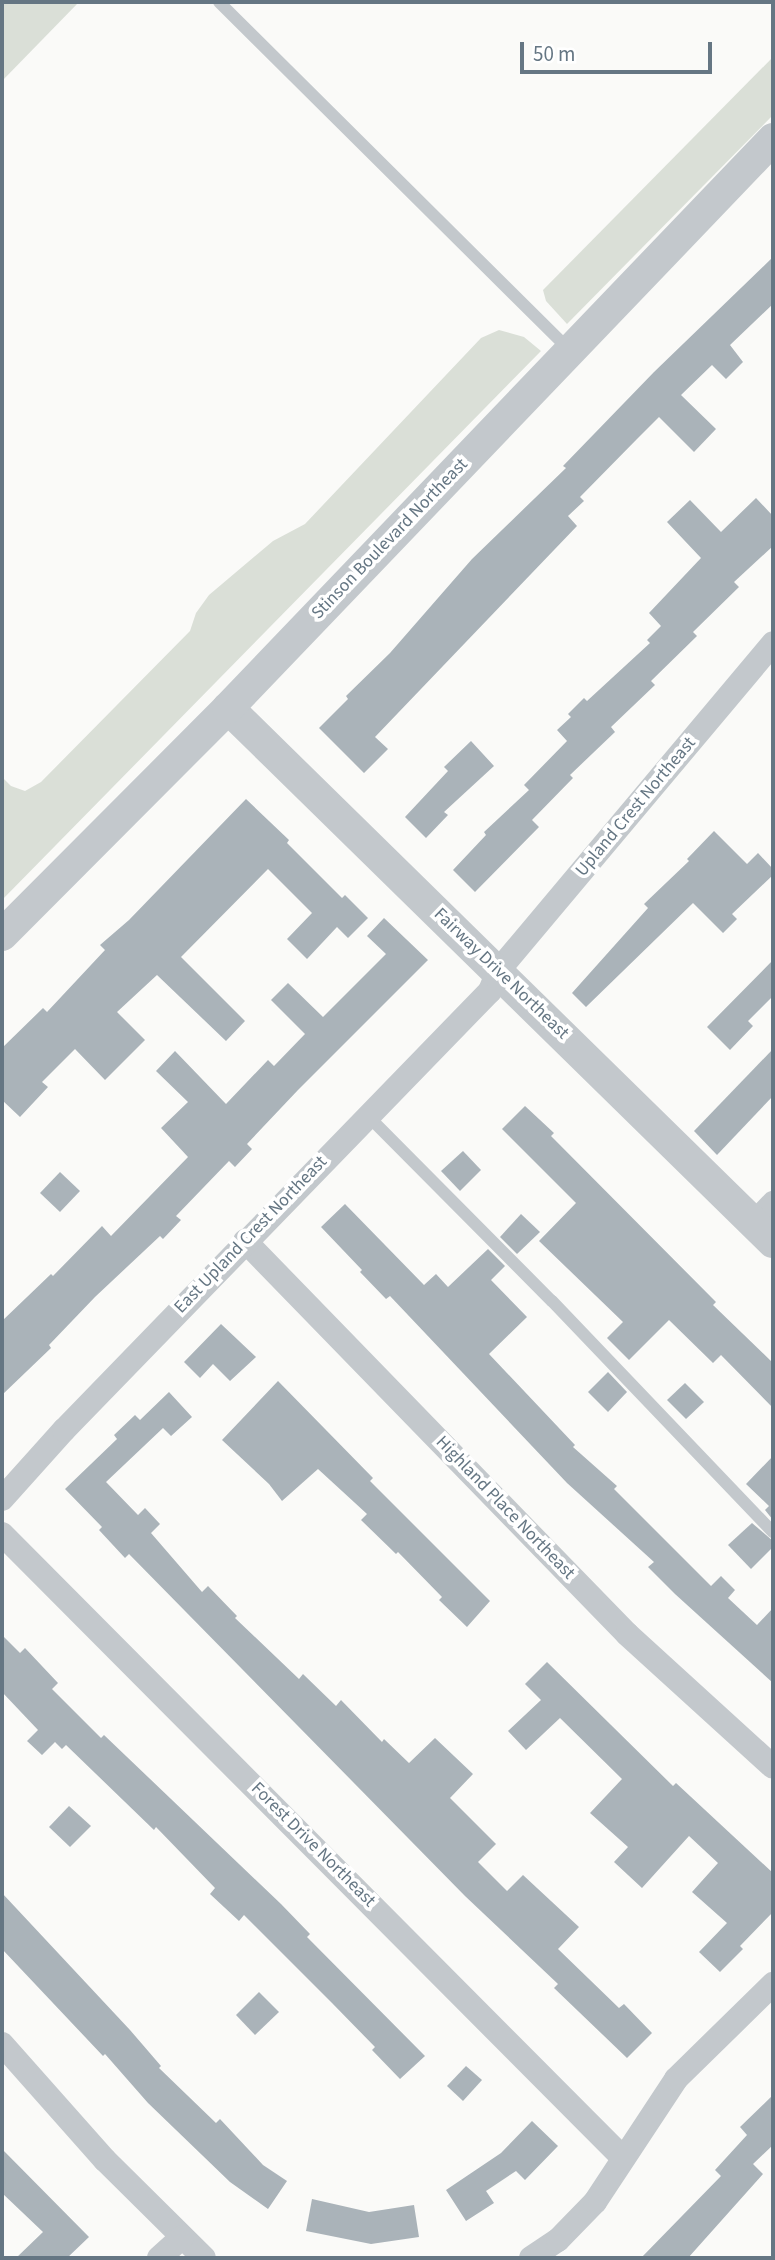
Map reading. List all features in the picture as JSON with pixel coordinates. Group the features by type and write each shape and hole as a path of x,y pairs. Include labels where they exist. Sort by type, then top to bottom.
{"street":[{"name":"Stinson Boulevard Northeast","path":"2,935 228,708 773,139"},
{"name":"Upland Crest Northeast","path":"498,971 773,643"},
{"name":"Fairway Drive Northeast","path":"228,708 498,971 767,1222"},
{"name":"East Upland Crest Northeast","path":"2,1499 64,1430 245,1241 490,991 498,971"},
{"name":"Highland Place Northeast","path":"245,1241 627,1634 773,1767"},
{"name":"Forest Drive Northeast","path":"2,1534 622,2157"},
{"path":"531,2258 558,2240 595,2202 676,2078 773,1983"},
{"path":"2,2044 106,2160 204,2258"},
{"path":"159,2258 183,2236"}],"lane":[{"path":"219,2 570,351"},
{"path":"367,1115 552,1301 773,1532"}],"shaded area":[{"path":"2,2 79,2 2,81"},
{"path":"773,57 773,115 567,324 546,301 543,290"},
{"path":"499,330 524,337 541,351 2,900 2,777 11,786 25,791 41,782 190,631 196,613 209,595 273,541 305,524 481,338"}],"building":[{"path":"773,257 773,304 730,345 743,362 726,379 712,365 681,395 716,429 694,452 659,417 580,497 584,501 568,516 577,526 375,737 388,749 364,773 319,728 348,699 346,696 390,653 472,559 566,468 563,466 654,372"},
{"path":"756,498 773,516 773,546 734,582 739,587 693,632 697,636 651,681 655,685 611,727 615,732 570,775 573,778 532,820 539,827 475,892 453,870 486,835 484,832 529,790 524,785 567,741 557,730 571,717 568,714 584,698 587,701 650,643 647,640 661,626 649,613 701,558 667,522 690,500 721,532"},
{"path":"471,741 494,766 444,812 448,815 426,838 405,817 448,771 444,767"},
{"path":"246,799 289,840 287,843 342,898 345,895 368,918 348,938 337,927 307,959 287,939 312,913 268,869 181,957 245,1021 226,1041 157,975 117,1012 145,1040 105,1080 75,1049 42,1082 48,1087 20,1117 2,1100 2,1048 43,1008 47,1012 105,950 100,945 129,920"},
{"path":"714,831 747,864 758,853 773,869 773,875 732,914 737,919 723,933 693,903 586,1007 572,993 648,908 644,904 689,861 687,859"},
{"path":"384,918 428,960 247,1144 252,1149 235,1167 229,1161 176,1216 181,1220 163,1239 160,1236 95,1297 49,1345 51,1348 2,1395 2,1321 51,1274 53,1276 102,1226 111,1236 188,1157 161,1128 188,1102 156,1071 175,1051 226,1104 268,1060 274,1066 305,1034 271,1000 288,983 323,1017 386,954 367,936"},
{"path":"773,960 773,996 748,1021 753,1026 730,1050 707,1027"},
{"path":"773,1049 773,1096 717,1155 694,1131"},
{"path":"525,1106 554,1133 551,1136 716,1302 713,1305 773,1363 773,1408 721,1355 713,1363 669,1320 629,1360 607,1338 623,1322 539,1241 576,1203 502,1129"},
{"path":"463,1151 481,1170 460,1191 441,1171"},
{"path":"60,1172 80,1191 60,1212 40,1193"},
{"path":"345,1204 424,1285 436,1274 448,1287 488,1249 505,1266 491,1280 527,1317 489,1354 575,1445 573,1447 617,1486 614,1489 711,1586 721,1576 735,1590 728,1598 757,1625 773,1608 773,1683 675,1594 648,1567 654,1562 567,1483 390,1296 386,1299 360,1272 362,1270 321,1227"},
{"path":"521,1214 540,1232 517,1254 500,1237"},
{"path":"221,1324 256,1357 230,1381 213,1364 200,1378 184,1362"},
{"path":"608,1372 627,1392 608,1412 588,1392"},
{"path":"278,1381 373,1478 370,1481 490,1601 467,1627 439,1600 442,1597 398,1552 396,1554 361,1520 367,1514 318,1469 282,1501 269,1484 222,1440"},
{"path":"685,1383 704,1402 686,1419 667,1400"},
{"path":"169,1392 192,1417 171,1436 163,1428 106,1482 138,1515 145,1508 160,1524 151,1533 202,1592 208,1586 237,1616 235,1618 299,1679 303,1674 336,1706 341,1700 382,1742 384,1739 409,1763 435,1738 473,1774 450,1798 496,1844 478,1862 507,1891 523,1875 579,1927 558,1949 619,2008 624,2004 652,2033 627,2058 554,1988 558,1984 465,1896 129,1554 125,1558 99,1530 102,1527 65,1489 117,1439 114,1435 135,1415 140,1420"},
{"path":"773,1456 773,1520 765,1510 769,1506 746,1484"},
{"path":"752,1523 773,1541 773,1547 751,1569 728,1545"},
{"path":"2,1635 20,1653 25,1648 58,1683 52,1689 101,1738 104,1735 281,1904 310,1934 307,1937 425,2056 400,2079 372,2050 375,2047 244,1915 239,1921 210,1894 215,1888 156,1827 154,1830 66,1745 62,1749 55,1742 42,1755 27,1741 38,1730 2,1692"},
{"path":"547,1662 673,1786 676,1783 773,1873 773,1912 740,1946 743,1949 720,1972 699,1952 727,1923 692,1892 718,1863 689,1836 642,1888 614,1862 628,1847 590,1813 622,1779 560,1718 526,1750 508,1731 541,1700 525,1684"},
{"path":"69,1806 91,1826 70,1847 49,1827"},
{"path":"2,1893 130,2030 161,2066 159,2068 216,2123 220,2119 263,2165 287,2181 268,2209 230,2182 148,2103 105,2054 103,2056 2,1949"},
{"path":"259,1992 279,2012 255,2035 236,2015"},
{"path":"466,2066 482,2080 463,2101 447,2086"},
{"path":"773,2095 773,2145 753,2164 763,2174 688,2258 641,2258 721,2176 715,2170 747,2135 740,2127"},
{"path":"532,2121 558,2146 525,2180 516,2171 486,2191 494,2203 466,2221 446,2190 501,2153"},
{"path":"2,2149 89,2237 67,2258 16,2258 43,2232 2,2193"},
{"path":"312,2199 369,2212 414,2205 419,2237 371,2244 306,2231"}]}
